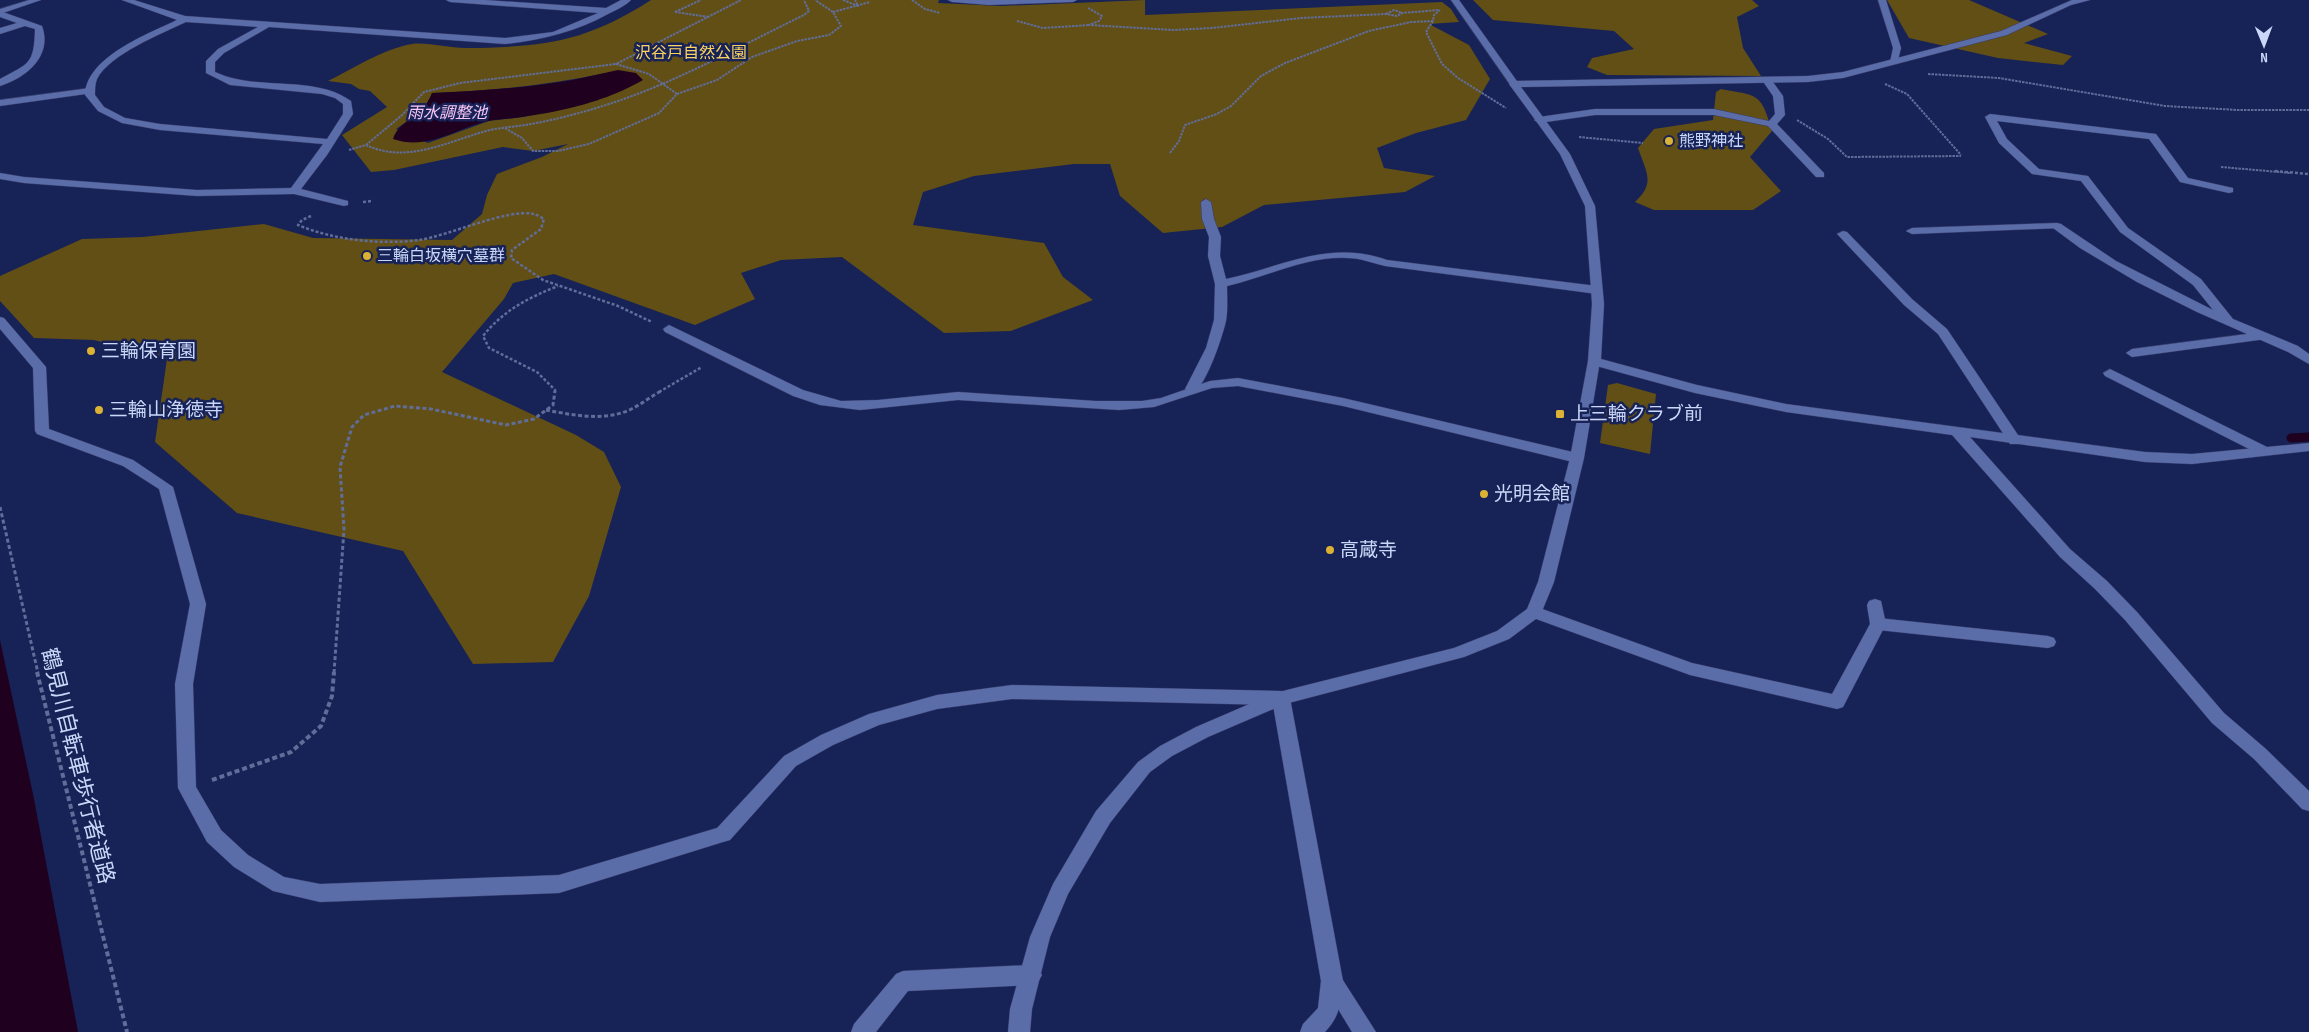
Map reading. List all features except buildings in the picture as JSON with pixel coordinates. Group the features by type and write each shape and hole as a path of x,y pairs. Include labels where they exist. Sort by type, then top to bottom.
{"street":[{"path":"0,13 38,0"},
{"path":"128,0 168,15 185,19 505,41 526,40 572,30 627,0"},
{"path":"450,0 608,11"},
{"path":"952,0 998,3 1073,0"},
{"path":"1882,0 1897,48 1894,62"},
{"path":"1514,84 1808,79 1857,71 2004,33 2050,10 2069,3 2086,0"},
{"path":"1019,1032 1021,1009 1040,937 1060,890 1103,816 1144,767 1202,732 1281,698 1458,652 1503,635 1534,612 1546,582 1577,458 1594,360 1597,290 1590,206 1565,154 1455,1"},
{"path":"0,13 39,28 39,52 30,66 0,83"},
{"path":"185,19 123,52 104,66 92,80 90,91 90,95 101,109 122,120 160,127 330,142"},
{"path":"0,31 26,23"},
{"path":"267,25 221,51 210,61 211,73 230,82 323,91 338,96 348,103 348,114 323,153 294,191"},
{"path":"1767,80 1778,96 1780,114 1771,124"},
{"path":"0,104 90,91"},
{"path":"1539,120 1595,112 1714,112 1771,124 1820,175"},
{"path":"2228,320 2197,282 2124,230 2084,178 2036,172 2003,141 1990,117 2152,136 2184,180 2229,190"},
{"path":"0,176 24,180 197,193 294,191 344,203"},
{"path":"1192,389 1212,348 1220,320 1221,284 1214,256 1215,237 1208,219 1206,202"},
{"path":"1912,231 2056,226 2088,250 2138,280 2293,349 2309,360"},
{"path":"1843,234 1908,302 1943,332 2015,441"},
{"path":"1221,284 1236,282 1288,264 1314,258 1346,255 1374,257 1385,263 1597,290"},
{"path":"0,321 39,367 42,431 128,464 166,487 198,604 184,684 187,788 214,836 241,861 280,885 320,893 559,884 723,834 790,761 827,740 875,719 937,702 1012,692 1281,698"},
{"path":"669,329 818,402 842,406 868,406 930,396 960,396 1110,406 1144,406 1168,400 1192,389 1213,383 1235,382 1317,396 1577,458"},
{"path":"2132,353 2262,336"},
{"path":"1594,360 1695,389 1750,402 2015,441 2167,459 2192,459 2262,450 2309,447"},
{"path":"2110,374 2262,450"},
{"path":"1958,433 2065,553 2101,585 2131,616 2218,718 2260,754 2309,803"},
{"path":"1534,612 1690,669 1837,702 1878,624 1875,605"},
{"path":"1878,624 1959,631 2048,642"},
{"path":"1281,698 1332,981 1328,1013 1311,1032"},
{"path":"862,1032 903,981 1031,975"},
{"path":"1332,981 1365,1032"}],"path":[{"path":"701,0 675,12 709,18"},
{"path":"323,153 366,146 406,111 424,92 460,83 539,75 616,64 741,0"},
{"path":"366,146 384,153 410,153 489,131 533,124 616,101 804,15 810,11 804,0"},
{"path":"506,128 522,138 533,151 558,151 589,144 659,113 677,94 717,80 752,57 797,41 829,35 837,31 841,26 833,12 815,0"},
{"path":"843,0 858,6"},
{"path":"855,0 858,6"},
{"path":"833,12 870,2 865,0"},
{"path":"912,0 932,12"},
{"path":"923,7 925,0"},
{"path":"1455,1 1434,15 1433,21 1426,32 1442,64 1458,78 1514,113 1539,120"},
{"path":"1084,8 1093,9 1102,16 1099,21 1089,25 1173,30 1212,28 1301,18 1386,14 1398,16 1402,13"},
{"path":"1386,14 1394,10 1402,13 1440,10"},
{"path":"1170,154 1179,141 1185,125 1217,114 1231,106 1261,76 1286,63 1369,31 1411,22 1433,21"},
{"path":"616,64 649,74 677,94"},
{"path":"1780,114 1794,118 1828,139 1847,157 1962,156 1907,94 1857,71"},
{"path":"1927,73 1999,78 2165,106 2203,109 2309,110"},
{"path":"1550,135 1643,143"},
{"path":"2219,167 2309,174"},
{"path":"344,203 302,220 298,225 305,229 338,235 378,240 418,240 455,232 511,215 533,213 544,219 541,229 512,250 511,258 523,270 558,286 608,302 669,329"},
{"path":"187,788 291,752 321,726 332,696 333,686 344,529 340,467 352,428 364,414 395,406 431,409 506,425 534,419 553,405 555,390 536,372 489,348 483,336 496,318 520,302 558,286"},
{"path":"546,410 579,416 627,412 722,355"},
{"name":"鶴見川自転車歩行者道路","path":"0,507 24,618 127,1032"}],"green space":[{"name":"沢谷戸自然公園","path":"651,0 939,0 938,3 1001,6 1145,0 1145,15 1442,2 1451,9 1459,22 1429,24 1469,45 1490,79 1466,120 1416,133 1377,148 1384,168 1435,176 1405,192 1264,205 1222,227 1163,233 1120,196 1110,164 1074,164 974,176 923,192 913,225 1044,243 1063,277 1093,300 1011,331 944,333 842,257 781,260 741,273 755,299 695,325 554,274 513,283 504,299 442,372 576,435 604,452 621,487 589,596 553,662 473,664 403,551 237,513 155,442 167,359 94,340 34,338 0,301 0,276 82,239 143,237 264,224 313,238 452,240 482,214 487,195 497,174 542,157 568,144 533,151 503,147 394,170 371,172 342,135 387,107 370,91 359,89 351,84 328,81 380,54 401,46 424,44 465,48 540,44 583,34 605,26","holes":["606,73 599,100 523,117 489,121 428,143 396,129 413,118 426,105 432,93 519,87"]},
{"path":"1473,0 1752,0 1759,6 1737,17 1743,48 1761,76 1607,75 1587,67 1592,58 1634,49 1614,31 1493,20"},
{"path":"1887,0 1969,0 2048,34 2024,43 2072,56 2063,65 1998,58 1909,38"},
{"path":"1721,89 1750,95 1761,102 1772,131 1750,157 1781,191 1753,210 1654,210 1635,202 1645,189 1647,183 1646,171 1638,148 1654,129 1713,120 1716,92"},
{"path":"1617,383 1656,394 1650,454 1600,443 1608,385"}],"water":[{"name":"雨水調整池","path":"618,70 636,73 643,80 615,94 569,108 538,115 488,121 429,141 406,142 393,139 401,127 423,109 432,93 538,85 573,80"},
{"path":"0,640 34,799 78,1032 0,1032"}],"waterway":[{"path":"2291,438 2309,437"}],"place":[{"name":"熊野神社","path":"1669,141"},
{"name":"三輪白坂横穴墓群","path":"367,256"},
{"name":"三輪保育園","path":"91,351"},
{"name":"三輪山浄徳寺","path":"99,410"},
{"name":"上三輪クラブ前","path":"1560,414"},
{"name":"光明会館","path":"1484,494"},
{"name":"高蔵寺","path":"1330,550"}]}
